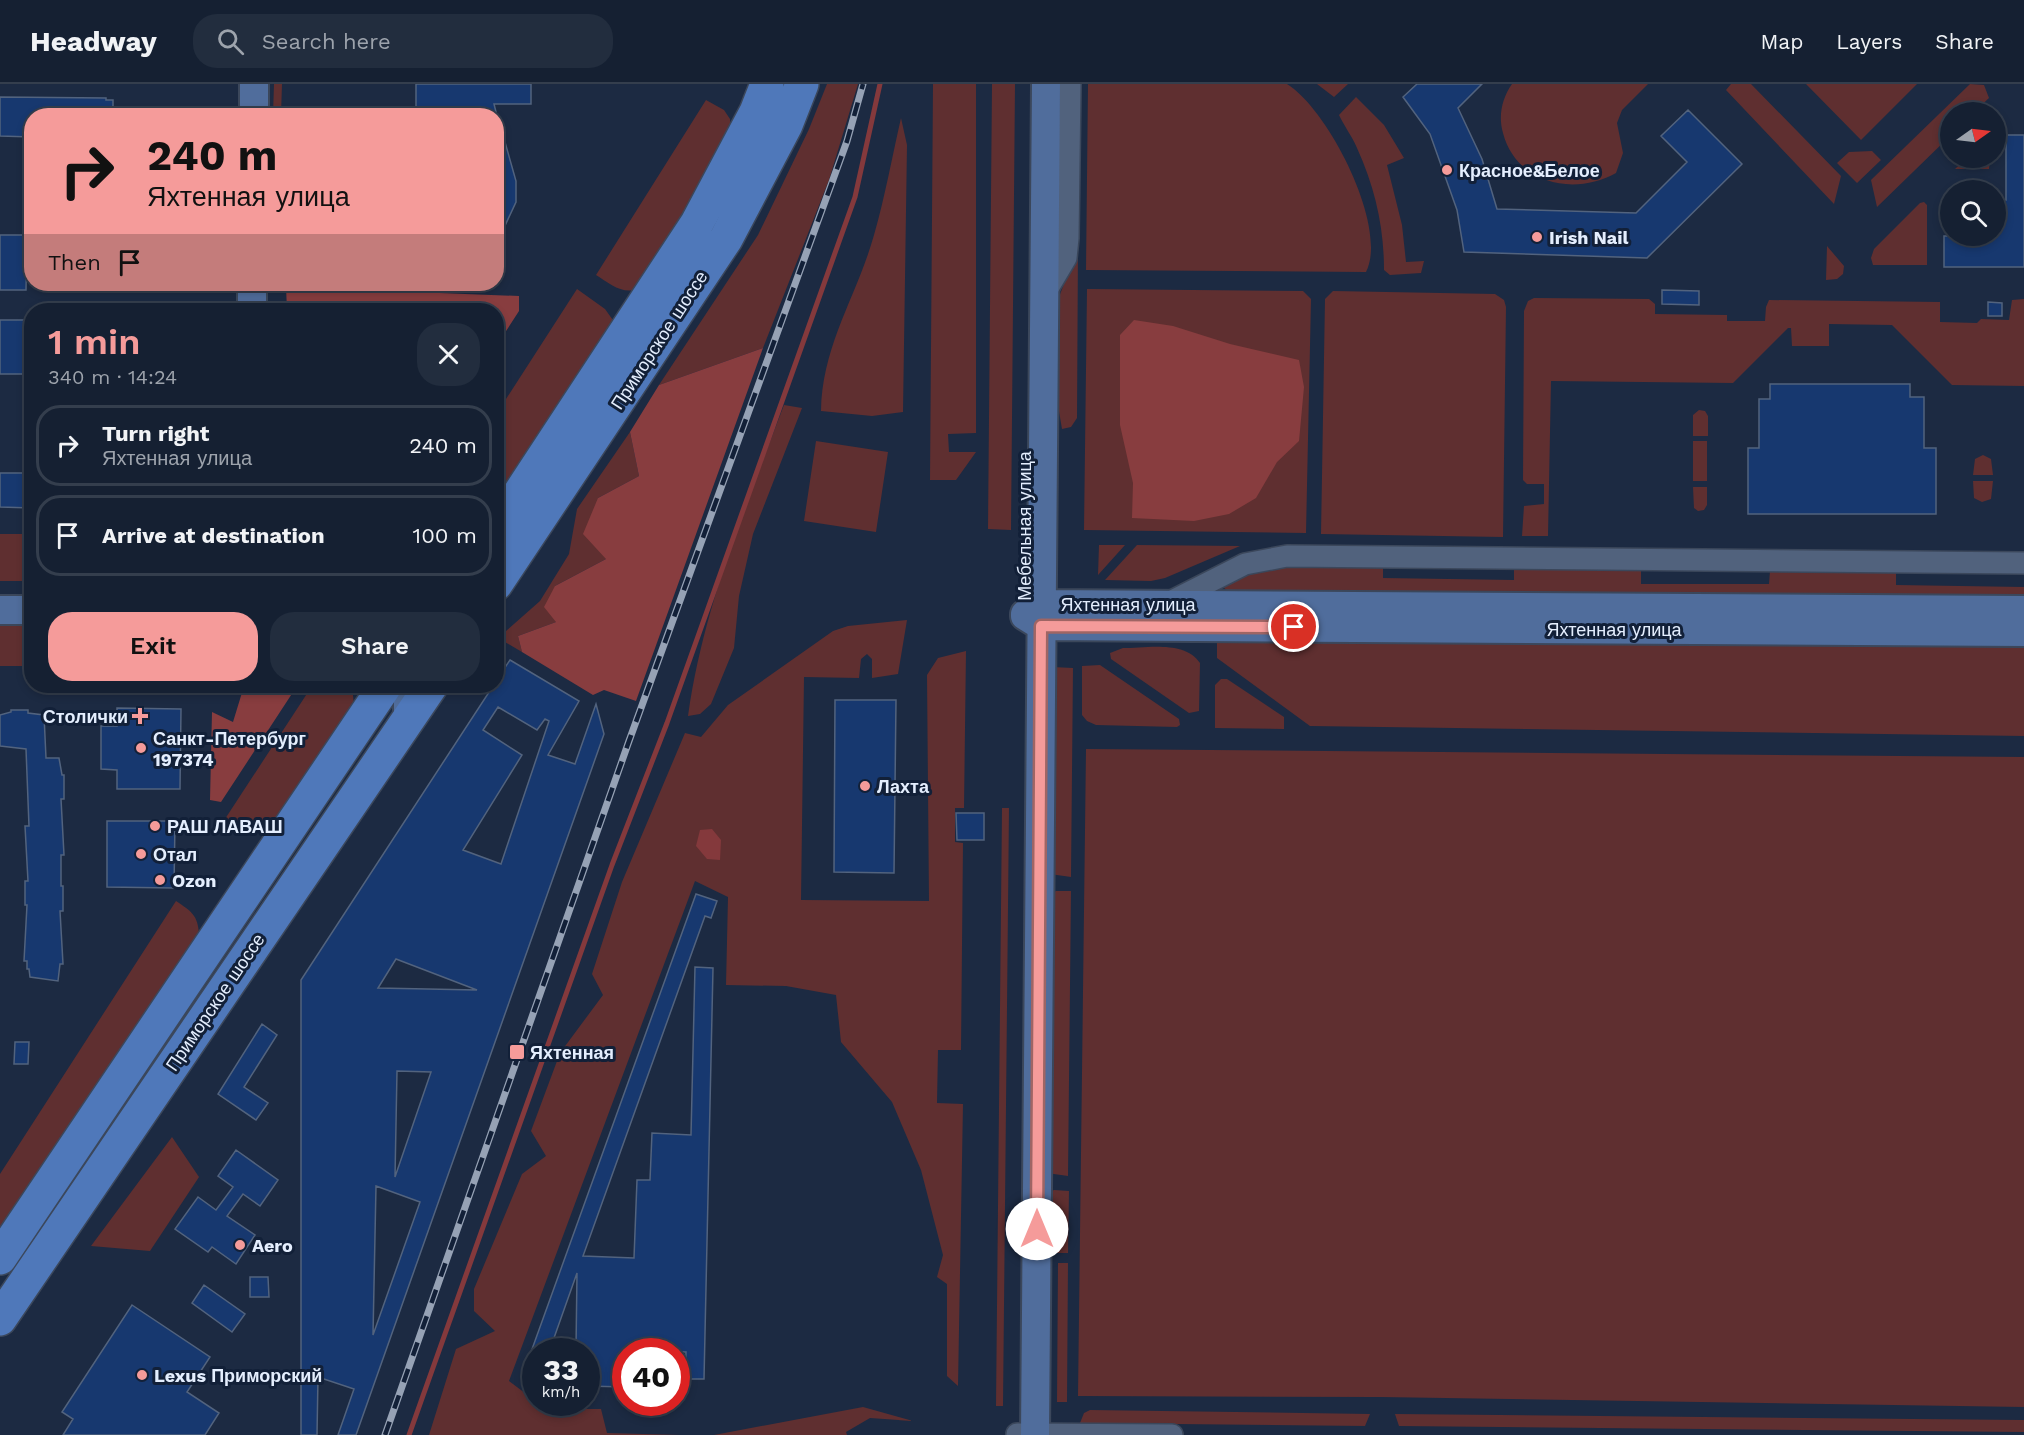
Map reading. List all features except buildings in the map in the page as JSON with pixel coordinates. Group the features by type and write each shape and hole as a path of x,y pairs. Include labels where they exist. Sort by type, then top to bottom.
{"main road":[{"name":"Приморское шоссе","path":"504,518 697,223 756,112 767,84"},
{"name":"Приморское шоссе","path":"504,572 726,239 786,125 802,84"},
{"name":"Приморское шоссе","path":"0,1258 380,693"},
{"name":"Приморское шоссе","path":"0,1319 427,693"}],"street":[{"path":"254,84 254,108"},
{"name":"Мебельная улица","path":"1028,84 1035,615"},
{"name":"Мебельная улица","path":"1026,1435 1035,615 1044,295 1046,84"},
{"path":"1044,295 1066,258 1070,84"},
{"path":"1167,604 1245,564 1287,556 2024,563"},
{"path":"0,591 24,591"},
{"name":"Яхтенная улица","path":"1035,615 1167,604 2024,610"},
{"path":"0,610 24,610"},
{"name":"Яхтенная улица","path":"1035,615 2024,632"},
{"path":"362,719 365,701 363,693"},
{"path":"405,693 408,699 408,722"},
{"path":"1026,1435 1173,1435"}],"shaded area":[{"path":"274,84 282,84 281,108 273,108"},
{"path":"827,84 858,84 829,180 763,348 659,385 758,235 809,129"},
{"path":"933,84 976,84 976,433 948,434 949,452 976,452 956,480 930,480"},
{"path":"992,84 1015,84 1011,530 988,529"},
{"path":"1088,84 1287,84 1303,97 1320,118 1350,170 1362,199 1369,227 1371,252 1366,272 1086,270"},
{"path":"1317,84 1348,84 1334,97"},
{"path":"1512,84 1648,84 1622,110 1617,123 1623,153 1616,173 1582,184 1565,184 1548,181 1533,174 1520,164 1510,150 1503,133 1501,120 1502,107"},
{"path":"1731,84 1751,84 1841,176 1834,204 1726,90"},
{"path":"1806,84 1917,84 1861,140"},
{"path":"1970,84 1984,85 1989,98 1985,102 1951,102"},
{"path":"1356,97 1384,125 1404,158 1387,165 1402,225 1406,262 1424,261 1421,273 1390,275 1384,270 1380,223 1369,178 1357,148 1339,115"},
{"path":"706,100 724,110 730,119 731,130 704,183 638,289 627,290 616,287 596,275"},
{"path":"1940,113 1940,146 1877,207 1871,180"},
{"path":"901,118 907,145 903,412 872,416 821,411 827,364 874,235"},
{"path":"1872,151 1881,160 1857,183 1837,163 1849,152"},
{"path":"1956,168 1989,168 1989,169"},
{"path":"1924,202 1927,205 1927,265 1873,265 1871,258 1874,249 1920,203"},
{"path":"1078,246 1077,418 1071,427 1062,429 1054,382 1055,308"},
{"path":"1827,246 1844,266 1843,274 1837,279 1826,280"},
{"path":"577,289 605,309 615,323 504,497 504,402"},
{"path":"1087,289 1303,291 1311,299 1306,533 1084,530"},
{"path":"286,291 390,291 519,296 519,311 504,334 504,303 287,303"},
{"path":"1333,291 1495,294 1504,300 1506,307 1503,537 1321,534 1325,299"},
{"path":"1534,298 1649,299 1655,304 1655,314 1727,315 1727,321 1765,321 1769,300 1940,302 1940,322 1977,323 1981,319 2009,320 2012,300 2024,299 2024,386 1952,385 1892,325 1829,324 1829,346 1792,346 1791,328 1788,328 1733,383 1551,381 1548,536 1522,536 1524,506 1544,504 1544,484 1527,484 1523,480 1524,311 1528,301"},
{"path":"1134,320 1173,326 1230,344 1299,360 1304,387 1299,441 1277,462 1256,498 1229,514 1194,521 1132,518 1133,483 1120,425 1120,335"},
{"path":"763,348 636,701 604,690 593,695 522,652 518,636 556,622 544,607 555,586 606,559 583,534 598,498 639,476 630,432 659,385"},
{"path":"784,405 802,408 753,534 739,596 734,648 711,704 700,714 688,716 704,636 727,558"},
{"path":"1699,410 1705,411 1708,416 1708,436 1693,436 1693,415"},
{"path":"630,432 639,476 598,498 606,559 555,586 556,622 518,636 522,652 504,642 504,633 540,601 569,554 577,509"},
{"path":"816,441 888,452 876,532 804,521"},
{"path":"1693,441 1707,441 1707,481 1693,481"},
{"path":"1983,455 1991,459 1993,475 1973,475 1975,459"},
{"path":"1973,481 1993,481 1991,499 1982,502 1974,498"},
{"path":"1693,487 1707,487 1707,505 1704,510 1698,511 1694,508"},
{"path":"0,534 24,534 24,581 0,581"},
{"path":"1099,545 1125,545 1098,575"},
{"path":"1137,545 1240,546 1165,578 1151,581 1105,580"},
{"path":"1287,566 1383,567 1383,578 1514,580 1514,568 1641,570 1641,584 1769,584 1770,571 1896,572 1896,585 2024,587 2024,599 1229,592 1224,588 1225,584 1252,573"},
{"path":"0,620 24,620 24,666 0,666"},
{"path":"907,620 898,674 872,678 872,659 867,654 861,659 859,678 804,677 801,900 929,901 927,675 938,658 966,651 964,808 955,808 955,842 963,843 961,1050 938,1050 937,1103 963,1104 958,1386 947,1376 947,1284 937,1277 943,1255 921,1170 892,1102 841,1042 836,995 786,986 726,985 728,897 695,881 525,1338 522,1338 522,1346 509,1381 522,1391 522,1416 600,1416 601,1409 607,1433 680,1435 429,1435 456,1349 495,1331 474,1311 474,1289 522,1174 546,1156 531,1131 560,1053 603,995 592,974 622,882 685,733 701,737 728,705 833,631 848,626"},
{"path":"2024,639 2024,736 1310,726 1217,658 1217,641"},
{"path":"1123,648 1175,648 1193,656 1200,663 1199,711 1189,713 1111,659 1110,653"},
{"path":"1100,665 1179,719 1180,725 1177,727 1096,725 1087,721 1082,715 1082,666"},
{"path":"1052,667 1073,668 1071,877 1050,874"},
{"path":"1221,679 1227,679 1284,717 1284,729 1215,728 1215,685"},
{"path":"242,693 292,693 221,802 210,800 212,712 233,722"},
{"path":"307,693 353,693 354,705 277,818 262,825 225,819"},
{"path":"1086,749 2024,757 2024,1407 1380,1397 1078,1396"},
{"path":"1002,808 1009,808 1003,1406 996,1406"},
{"path":"712,829 721,840 720,860 707,859 696,846 700,830"},
{"path":"1056,891 1071,891 1068,1176 1047,1173 1050,894"},
{"path":"176,901 193,914 199,934 0,1230 0,1174"},
{"path":"172,1137 199,1177 150,1251 91,1246"},
{"path":"1054,1190 1069,1191 1068,1253 1047,1253 1047,1193"},
{"path":"1058,1263 1068,1263 1067,1402 1057,1402"},
{"path":"863,1407 913,1421 870,1418 846,1432 847,1435 714,1435"},
{"path":"1090,1410 1370,1414 1365,1426 1080,1423 1084,1413"},
{"path":"1395,1414 2024,1420 2024,1432 1399,1426"}],"waterway":[{"path":"409,1435 612,865 667,723 855,197 880,84"}],"railway":[{"path":"385,1435 629,741 847,141 863,84"}],"place":[{"name":"Красное&Белое","path":"1447,170"},
{"name":"Irish Nail","path":"1537,237"},
{"name":"Столички","path":"140,716"},
{"name":"Санкт-Петербург 197374","path":"141,748"},
{"name":"Лахта","path":"865,786"},
{"name":"РАШ ЛАВАШ","path":"155,826"},
{"name":"Отал","path":"141,854"},
{"name":"Ozon","path":"160,880"},
{"name":"Яхтенная","path":"517,1052"},
{"name":"Aero","path":"240,1245"},
{"name":"Lexus Приморский","path":"142,1375"}],"route":[{"path":"1037,1229 1041,626 1294,627"}]}
